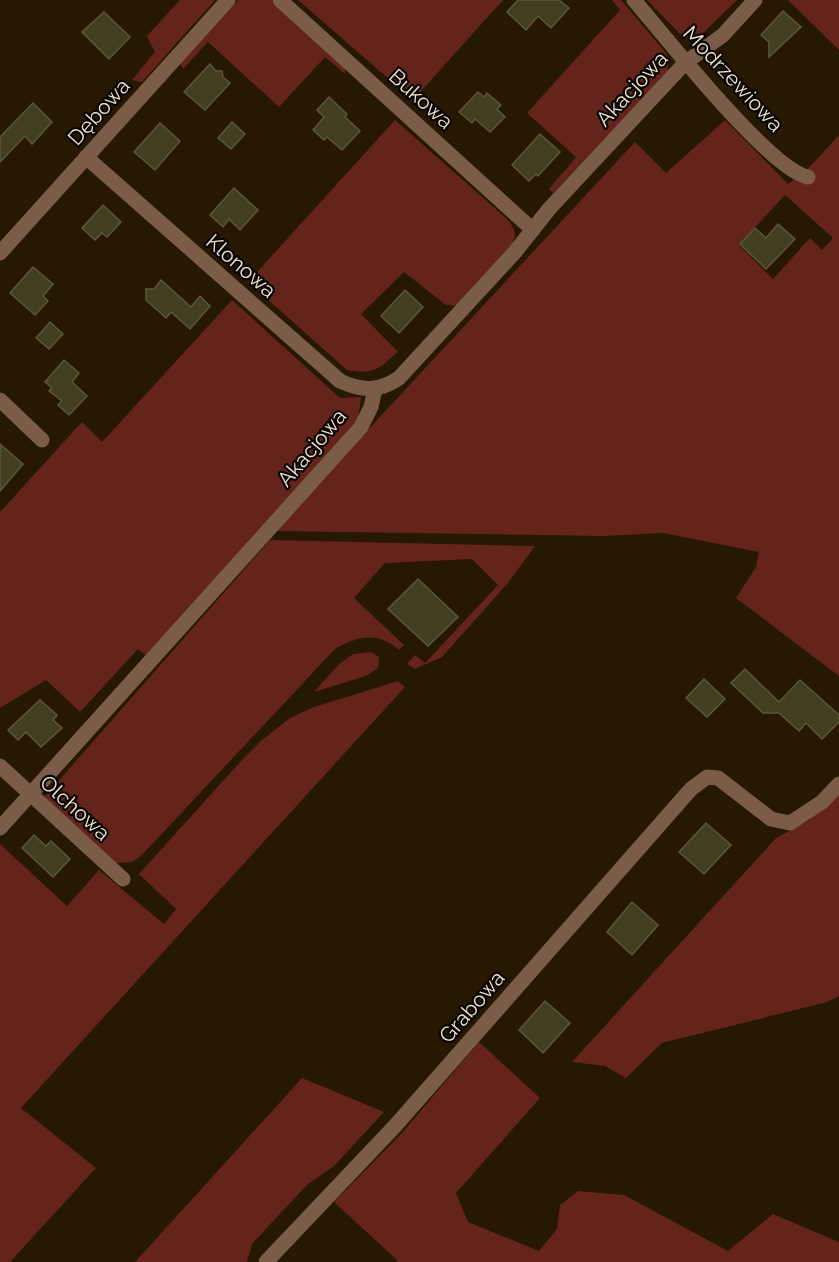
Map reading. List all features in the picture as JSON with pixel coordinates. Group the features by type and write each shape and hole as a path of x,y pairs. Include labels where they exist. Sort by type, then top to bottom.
{"street":[{"name":"Dębowa","path":"0,253 228,0"},
{"name":"Bukowa","path":"280,0 533,230"},
{"name":"Modrzewiowa","path":"634,0 685,63 723,104 791,171 808,177"},
{"name":"Akacjowa","path":"0,828 361,427 371,407 375,389 399,378 533,230 549,208 685,63 723,35 755,0"},
{"name":"Klonowa","path":"86,157 339,381 353,387 375,389"},
{"path":"0,400 42,440"},
{"name":"Olchowa","path":"0,766 123,879"},
{"name":"Grabowa","path":"266,1262 395,1126 691,789 707,777 718,778 771,819 790,823 822,802 839,784"}],"shaded area":[{"path":"180,0 215,0 142,82 132,80 155,52 147,36"},
{"path":"238,0 271,0 345,67 345,74 325,57 279,107 208,42 183,69 179,61"},
{"path":"298,0 503,0 413,100"},
{"path":"612,0 621,0 667,54 668,71 553,193 549,189 576,157 527,113 620,10"},
{"path":"647,0 737,0 696,40 684,38"},
{"path":"788,0 839,0 839,50"},
{"path":"395,120 506,218 514,229 514,239 511,248 458,306 446,305 404,272 361,314 398,352 386,363 370,371 347,370 248,282"},
{"path":"725,120 788,184 806,171 839,135 839,676 736,598 756,567 759,552 663,533 604,536 274,531 635,142 666,173","holes":["785,195 833,238 822,250 810,238 773,279 739,245"]},
{"path":"232,300 340,398 361,397 358,419 147,656 138,649 80,712 46,680 0,708 0,512 82,422 102,442"},
{"path":"270,540 535,546 507,584 442,657 415,669 407,664 415,655 425,663 498,585 472,559 385,563 354,598 404,645 399,650 383,640 368,637 335,649 141,856 132,862 117,863 40,802"},
{"path":"371,652 379,657 378,668 366,676 314,692 339,664 353,654"},
{"path":"398,681 405,687 21,1108 96,1168 10,1262 0,1262 0,844 67,906 99,870 164,924 176,909 139,874 241,761 262,740 290,718 314,707"},
{"path":"839,793 839,996 827,1002 662,1043 626,1078 605,1066 572,1062 776,838 808,821"},
{"path":"479,1042 540,1098 456,1193 468,1222 539,1251 557,1229 560,1205 578,1191 624,1195 728,1251 773,1214 839,1242 839,1262 396,1262 397,1260 334,1202 401,1134"},
{"path":"302,1078 384,1112 334,1166 307,1185 252,1244 247,1262 135,1262"}],"building":[{"path":"518,0 559,0 569,8 551,28 538,16 526,30 507,12"},
{"path":"783,11 801,27 769,57 769,42 761,35"},
{"path":"104,12 130,37 109,59 82,32"},
{"path":"210,64 216,71 222,71 223,77 230,83 205,110 184,92"},
{"path":"478,92 484,97 487,93 501,105 497,109 505,117 490,132 475,119 472,123 459,112"},
{"path":"329,97 347,114 345,117 360,131 342,150 327,137 324,140 313,130 324,117 317,110"},
{"path":"33,103 52,122 32,144 25,136 0,162 0,137"},
{"path":"232,122 245,134 231,149 218,138"},
{"path":"160,123 180,141 155,170 134,152"},
{"path":"540,134 560,152 538,176 536,174 529,181 512,165"},
{"path":"234,188 258,210 240,230 229,219 223,227 210,215"},
{"path":"103,205 121,222 107,237 102,233 95,240 82,228"},
{"path":"778,224 795,239 766,269 740,244 755,228 766,238"},
{"path":"33,267 53,284 43,296 48,301 35,315 10,293"},
{"path":"161,280 191,307 200,296 210,306 190,329 171,312 166,318 146,300 146,289 154,289"},
{"path":"405,290 423,307 399,333 381,316"},
{"path":"50,322 63,334 49,349 36,338"},
{"path":"64,360 79,373 72,382 87,396 69,415 58,405 62,401 49,391 52,388 45,382"},
{"path":"0,444 23,464 0,491"},
{"path":"418,579 458,617 428,646 388,609"},
{"path":"745,669 779,702 800,680 839,715 839,722 822,739 806,723 799,731 779,713 763,713 731,683"},
{"path":"704,679 725,699 707,717 686,698"},
{"path":"40,700 57,715 53,720 62,728 41,747 26,732 18,740 8,730"},
{"path":"706,823 731,845 704,874 679,852"},
{"path":"34,835 46,846 51,841 70,859 53,877 22,848"},
{"path":"632,902 658,925 632,955 607,932"},
{"path":"545,1001 570,1023 543,1053 519,1030"}]}
